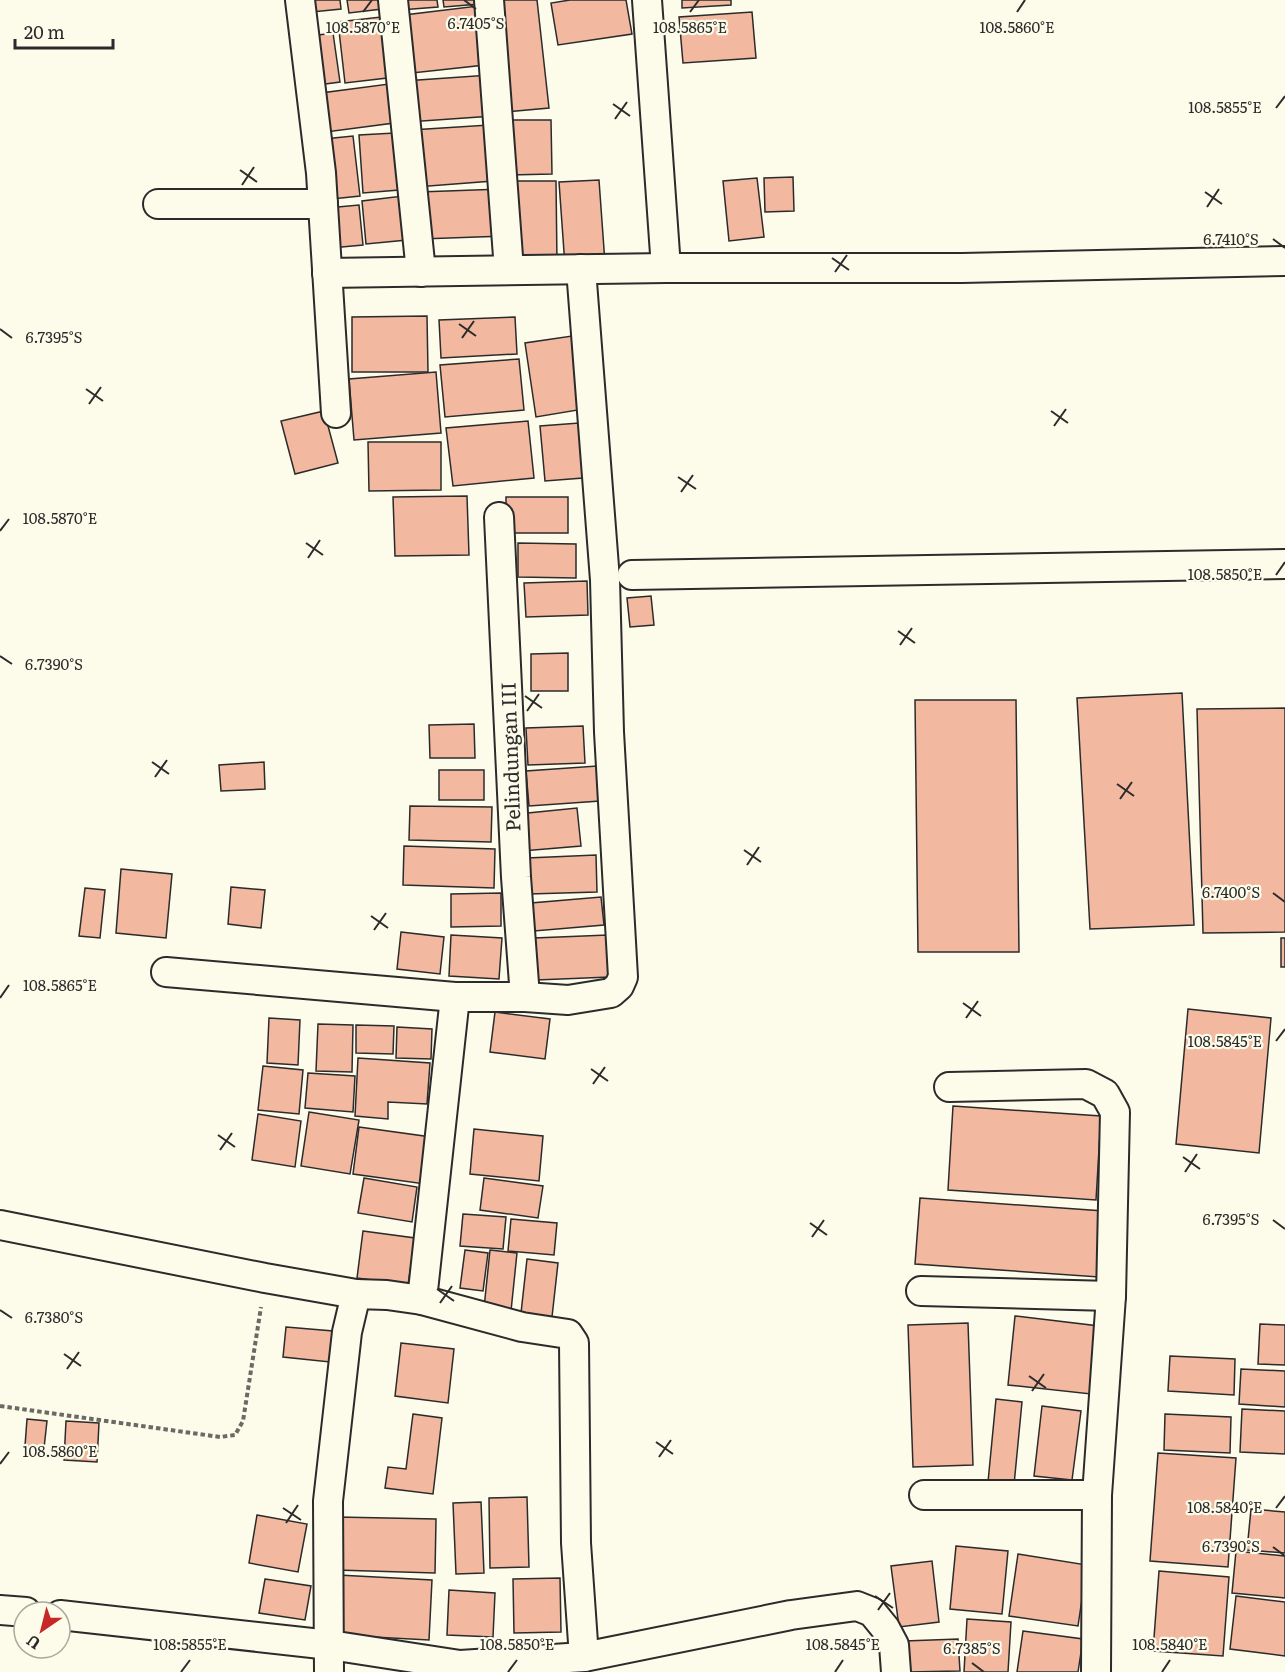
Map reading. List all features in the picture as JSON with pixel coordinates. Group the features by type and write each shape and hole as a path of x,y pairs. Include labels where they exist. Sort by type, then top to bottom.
{"street":[{"path":"300,0 323,204 336,413"},
{"path":"393,0 421,272"},
{"path":"489,0 509,270"},
{"path":"647,0 666,268"},
{"path":"158,204 323,204"},
{"path":"327,273 666,268 962,268 1285,261"},
{"path":"166,972 455,997 525,996 568,1000 611,993 619,987 623,977 609,732 604,580 581,269"},
{"name":"Pelindungan III","path":"499,518 516,877 525,996"},
{"path":"632,575 1285,564"},
{"path":"422,1300 455,997"},
{"path":"949,1087 1086,1084 1105,1094 1115,1112 1111,1296 1097,1495 1096,1672"},
{"path":"0,1225 356,1294 387,1295 422,1300 522,1327 568,1334 574,1343 576,1543 584,1657"},
{"path":"921,1291 1111,1296"},
{"path":"329,1658 328,1502 347,1332 356,1294"},
{"path":"924,1495 1097,1495"},
{"path":"72,1617 329,1658 437,1663 460,1668 584,1657 791,1615 857,1606 872,1612 885,1628 894,1645 896,1672"}],"path":[{"path":"0,1406 220,1437 234,1435 243,1421 266,1278"}],"building":[{"path":"310,0 340,0 341,9 312,12"},
{"path":"347,0 380,0 382,9 349,13"},
{"path":"399,0 437,0 438,7 400,10"},
{"path":"443,0 480,0 480,4 444,7"},
{"path":"502,0 537,0 549,108 506,112"},
{"path":"570,0 626,0 632,34 558,45 551,3"},
{"path":"682,0 731,0 731,5 682,8"},
{"path":"478,6 485,65 403,74 396,16"},
{"path":"752,12 756,58 683,63 679,17"},
{"path":"381,17 387,78 345,83 338,22"},
{"path":"333,33 340,82 318,85 311,36"},
{"path":"490,75 493,116 408,122 404,81"},
{"path":"389,84 394,123 326,132 321,93"},
{"path":"509,120 551,120 552,174 509,175"},
{"path":"489,125 493,181 416,187 411,130"},
{"path":"395,133 399,190 363,193 359,135"},
{"path":"353,136 360,196 332,199 324,139"},
{"path":"793,177 794,211 765,212 764,178"},
{"path":"757,178 764,237 729,241 723,181"},
{"path":"599,180 605,263 565,266 559,182"},
{"path":"517,181 556,181 557,263 518,264"},
{"path":"502,189 505,236 421,239 419,192"},
{"path":"403,196 407,240 366,244 362,201"},
{"path":"359,205 363,245 331,248 327,208"},
{"path":"427,316 428,372 352,372 352,317"},
{"path":"515,317 517,354 441,358 439,320"},
{"path":"572,336 584,409 536,417 525,343"},
{"path":"519,359 524,410 445,417 440,365"},
{"path":"436,372 441,433 354,440 349,379"},
{"path":"324,411 338,463 295,474 281,421"},
{"path":"528,421 534,478 453,486 446,428"},
{"path":"579,423 583,478 545,481 540,426"},
{"path":"368,442 441,442 441,490 369,491"},
{"path":"467,496 469,555 395,556 393,497"},
{"path":"506,497 568,497 568,533 506,533"},
{"path":"518,543 576,544 576,578 518,577"},
{"path":"587,581 588,615 526,617 524,583"},
{"path":"651,596 654,625 630,627 627,598"},
{"path":"568,653 568,691 531,691 531,654"},
{"path":"1182,693 1194,925 1090,929 1077,698"},
{"path":"915,700 1016,700 1019,952 918,952"},
{"path":"1285,708 1285,932 1203,933 1197,709"},
{"path":"474,724 475,758 430,758 429,725"},
{"path":"583,726 585,763 528,765 526,728"},
{"path":"264,762 265,789 221,791 219,765"},
{"path":"597,766 600,801 529,806 526,771"},
{"path":"439,770 484,770 484,800 439,800"},
{"path":"410,806 492,807 491,842 409,840"},
{"path":"577,808 581,846 522,851 518,814"},
{"path":"404,846 495,849 494,888 403,885"},
{"path":"596,855 597,892 529,894 527,858"},
{"path":"121,869 172,874 166,938 116,933"},
{"path":"231,887 265,890 261,928 228,924"},
{"path":"85,888 105,890 100,938 79,936"},
{"path":"501,893 501,926 451,927 451,894"},
{"path":"601,897 604,925 534,931 531,903"},
{"path":"401,932 444,937 440,974 397,969"},
{"path":"451,935 502,938 499,979 449,976"},
{"path":"608,935 610,977 536,980 534,938"},
{"path":"1281,938 1285,938 1285,967 1281,967"},
{"path":"1188,1009 1271,1018 1259,1153 1176,1144"},
{"path":"495,1012 550,1019 545,1059 490,1052"},
{"path":"269,1018 300,1020 298,1065 267,1063"},
{"path":"318,1024 353,1025 352,1072 316,1071"},
{"path":"356,1025 394,1026 393,1054 356,1053"},
{"path":"397,1027 432,1029 431,1059 396,1058"},
{"path":"358,1058 430,1063 427,1104 388,1102 388,1119 355,1116"},
{"path":"263,1066 303,1070 299,1114 258,1110"},
{"path":"308,1073 355,1076 353,1112 305,1108"},
{"path":"953,1106 1101,1116 1096,1200 948,1190"},
{"path":"309,1112 359,1120 350,1174 301,1166"},
{"path":"258,1114 301,1121 295,1167 252,1160"},
{"path":"359,1127 431,1137 425,1184 353,1174"},
{"path":"474,1129 543,1136 539,1181 470,1174"},
{"path":"364,1178 417,1187 412,1222 358,1213"},
{"path":"484,1178 543,1186 538,1218 480,1210"},
{"path":"920,1198 1104,1211 1099,1277 915,1264"},
{"path":"463,1214 506,1217 503,1249 460,1246"},
{"path":"511,1219 557,1223 554,1255 508,1251"},
{"path":"363,1231 415,1238 408,1285 357,1278"},
{"path":"465,1250 488,1253 483,1291 460,1288"},
{"path":"490,1250 517,1253 511,1311 484,1308"},
{"path":"527,1259 558,1263 551,1326 520,1322"},
{"path":"1015,1316 1099,1326 1091,1394 1008,1385"},
{"path":"968,1323 973,1465 913,1467 908,1325"},
{"path":"1260,1324 1285,1325 1285,1365 1258,1364"},
{"path":"286,1327 333,1331 330,1362 283,1357"},
{"path":"401,1343 454,1349 448,1403 395,1396"},
{"path":"1170,1356 1235,1359 1234,1395 1168,1391"},
{"path":"1241,1369 1285,1371 1285,1407 1239,1404"},
{"path":"996,1399 1022,1402 1014,1485 988,1482"},
{"path":"1042,1406 1081,1411 1072,1480 1034,1476"},
{"path":"1242,1409 1285,1411 1285,1454 1240,1452"},
{"path":"413,1414 442,1418 433,1494 385,1488 388,1467 406,1469"},
{"path":"1165,1414 1231,1417 1230,1453 1164,1450"},
{"path":"27,1419 47,1421 44,1448 25,1446"},
{"path":"66,1421 99,1423 97,1462 64,1460"},
{"path":"1158,1453 1236,1458 1228,1567 1150,1561"},
{"path":"527,1497 529,1567 490,1568 489,1498"},
{"path":"481,1502 484,1573 456,1574 453,1503"},
{"path":"1251,1509 1285,1512 1285,1553 1247,1550"},
{"path":"257,1515 307,1524 298,1572 249,1563"},
{"path":"337,1517 436,1519 435,1573 336,1570"},
{"path":"956,1546 1008,1551 1002,1614 950,1609"},
{"path":"1236,1551 1285,1556 1285,1598 1232,1593"},
{"path":"1018,1554 1087,1565 1078,1626 1009,1616"},
{"path":"932,1561 939,1622 899,1627 891,1566"},
{"path":"1159,1571 1229,1577 1223,1656 1153,1651"},
{"path":"338,1575 432,1580 429,1640 336,1635"},
{"path":"560,1578 561,1632 514,1633 513,1579"},
{"path":"265,1579 311,1586 305,1620 259,1613"},
{"path":"449,1590 495,1593 493,1637 447,1635"},
{"path":"1236,1596 1285,1602 1285,1656 1230,1649"},
{"path":"967,1619 1011,1622 1008,1672 964,1672"},
{"path":"1023,1631 1083,1639 1078,1672 1017,1672"},
{"path":"958,1639 960,1671 907,1672 905,1641"}]}
